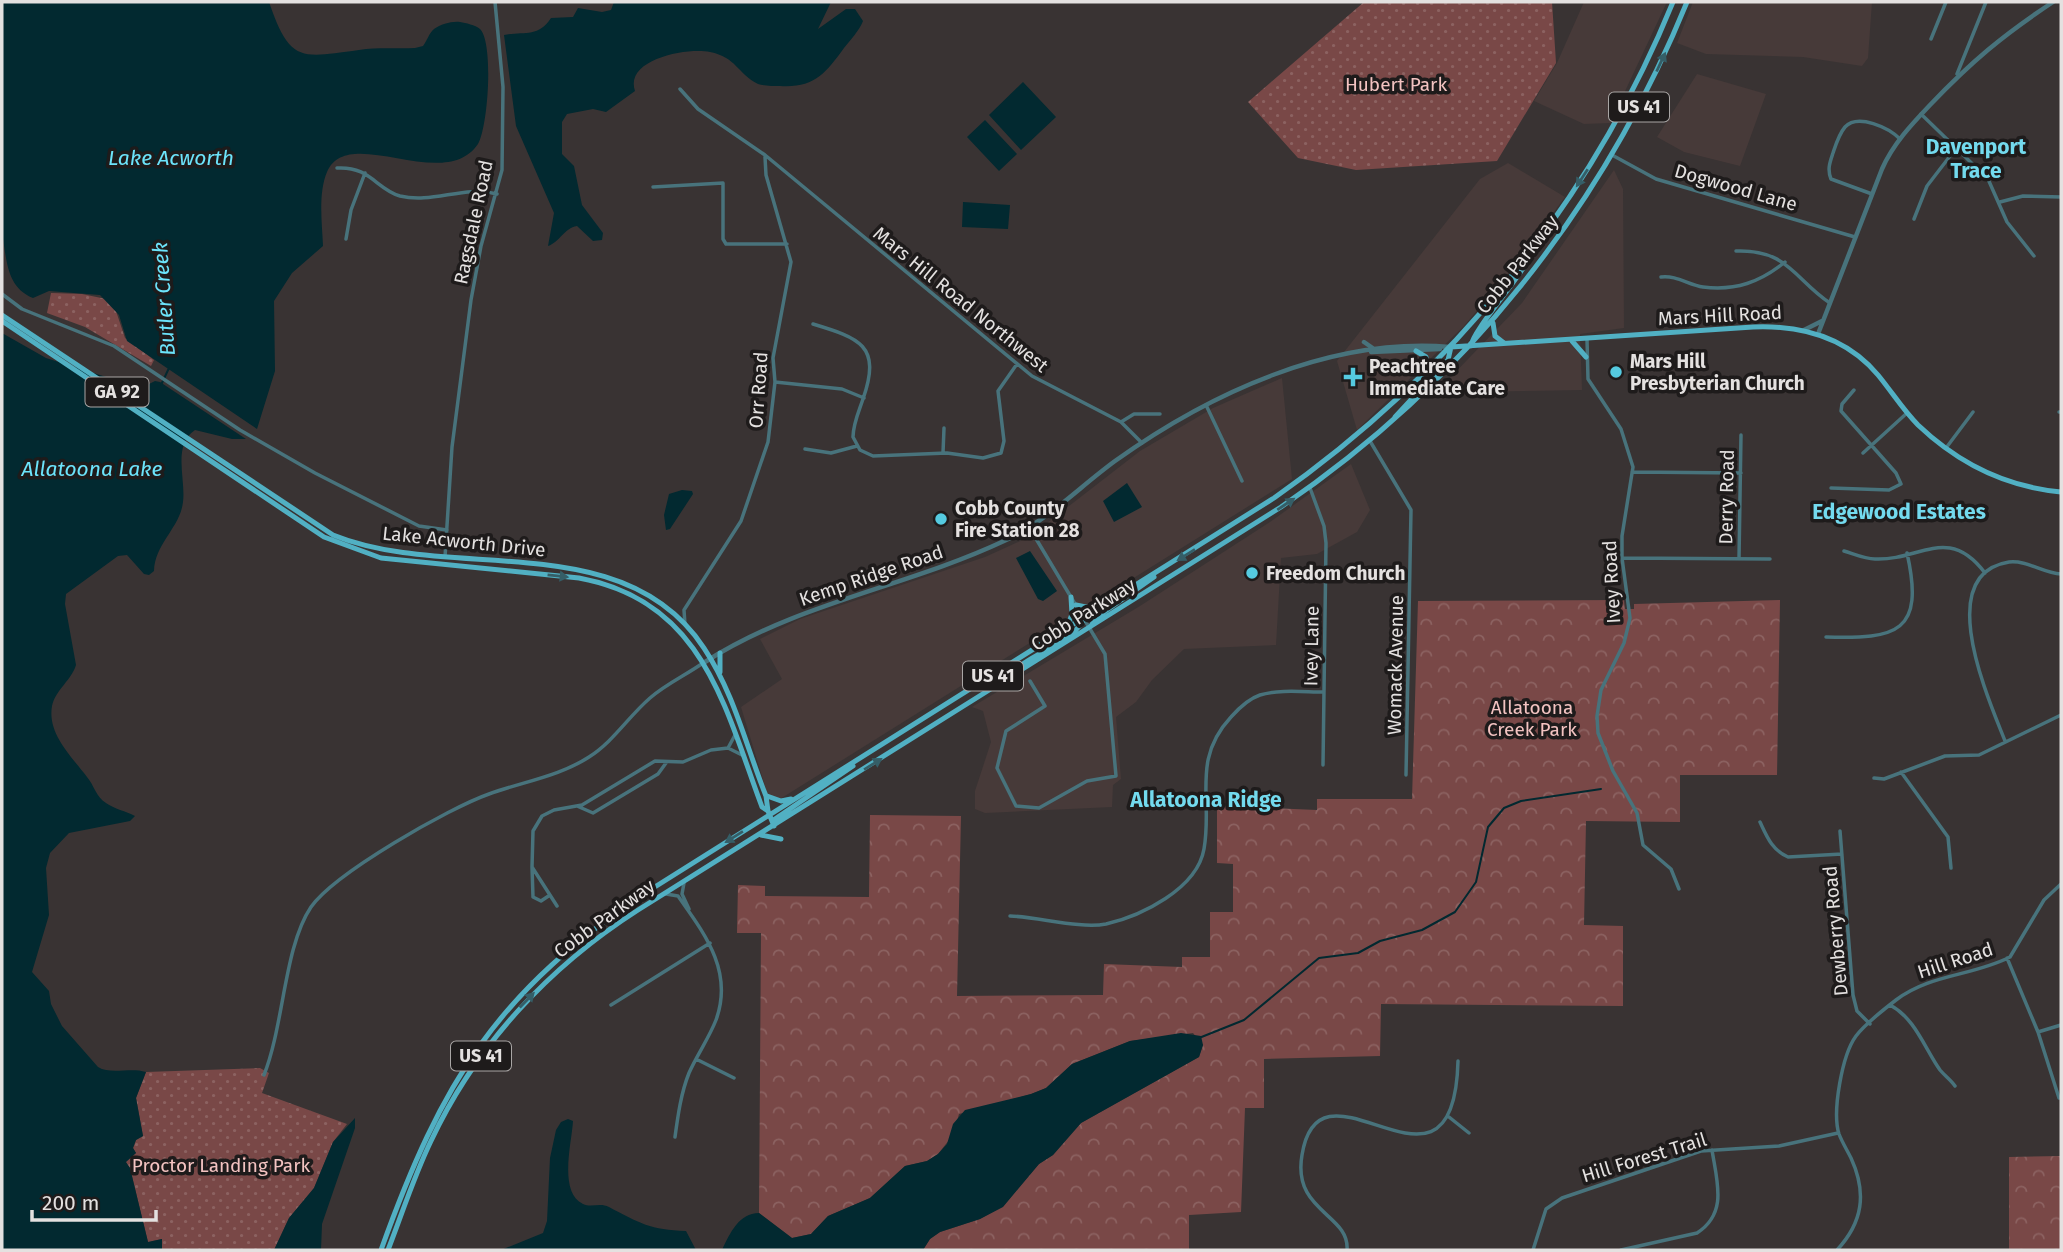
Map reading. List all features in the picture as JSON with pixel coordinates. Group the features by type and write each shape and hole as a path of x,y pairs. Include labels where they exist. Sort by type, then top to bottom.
{"main road":[{"name":"Cobb Parkway","path":"388,1250 439,1123 465,1079 498,1034 532,995 572,958 664,894 758,836 770,818 800,795 1293,485 1374,420 1426,373 1533,249 1608,136 1643,69 1673,2"},
{"name":"Cobb Parkway","path":"381,1250 428,1130 456,1079 491,1028 541,972 591,930 770,818 1081,634 1310,488 1390,424 1471,346 1566,228 1612,155 1651,82 1687,2"},
{"path":"1471,346 1474,334 1513,286 1533,249"},
{"name":"Lake Acworth Drive","path":"3,318 324,537 350,549 381,558 558,576 606,584 640,600 664,616 721,675 766,796 770,818"},
{"path":"1494,320 1493,333 1507,344"},
{"name":"Mars Hill Road","path":"1451,347 1766,326 1804,330 1844,345 1862,359 1907,413 1946,448 1969,464 2001,478 2061,492"},
{"path":"1569,340 1577,344 1586,357"},
{"path":"1390,424 1405,403 1448,360 1451,347"},
{"path":"1416,351 1427,360 1426,373"},
{"name":"Lake Acworth Drive","path":"228,470 333,535 379,550 590,572 626,584 670,612 685,625 708,660 762,807 770,818"},
{"path":"1090,628 1097,617 1133,595 1161,570"},
{"path":"1066,630 1072,614 1071,597"},
{"path":"1076,605 1099,609"},
{"path":"1006,680 1027,660 1076,630 1084,618"},
{"path":"1081,634 1094,635"},
{"path":"720,653 721,675"},
{"path":"770,818 834,782 857,760"},
{"path":"766,796 781,801 800,795"},
{"path":"758,836 771,835 780,839"},
{"path":"491,1028 498,1034"}],"street":[{"name":"Ragsdale Road","path":"445,565 452,447 471,300 481,246 502,170 503,108 495,2"},
{"path":"1931,39 1946,2"},
{"path":"1957,74 1986,2"},
{"path":"1818,334 1888,154 1957,74 1989,46 2053,2"},
{"name":"Mars Hill Road Northwest","path":"680,89 717,125 765,155 942,299 1017,364 1045,385 1121,422 1142,443"},
{"path":"1921,114 1988,179 2007,222 2034,256"},
{"path":"1872,194 1831,179 1829,167 1843,129 1851,123 1862,123 1890,129 1900,139"},
{"path":"1914,219 1927,186 1957,147"},
{"name":"Orr Road","path":"684,610 750,503 768,442 775,382 773,358 790,270 788,244 766,174 765,155"},
{"name":"Dogwood Lane","path":"1612,155 1656,178 1855,237"},
{"path":"337,168 365,173 389,191 402,196 428,199 449,193 483,191 497,194"},
{"path":"346,239 351,210 365,173"},
{"path":"653,187 723,183 723,239 726,244 788,244"},
{"path":"2000,202 2023,195 2061,197"},
{"path":"1737,251 1785,262 1830,303"},
{"path":"1661,277 1668,276 1703,286 1748,286 1785,262"},
{"path":"2,294 22,309 86,333 141,363 275,451 371,502 419,526 447,530"},
{"path":"1804,330 1817,325 1825,317"},
{"path":"813,324 848,335 863,344 870,367 864,398 853,428 857,446 873,456 943,453 983,458 1001,453 1004,441 998,391 1017,364"},
{"name":"Ivey Road","path":"1587,339 1586,357 1590,384 1621,429 1630,450 1632,471 1622,558 1630,618 1624,643 1601,690 1597,716 1598,733 1613,771 1637,813 1643,845 1671,869 1679,889"},
{"path":"1364,342 1375,349"},
{"path":"1142,443 1206,405 1297,367 1375,349 1451,347"},
{"path":"1364,352 1451,347"},
{"path":"775,382 842,389 864,398"},
{"path":"1831,488 1889,490 1901,484 1896,473 1840,408 1854,390"},
{"path":"1206,405 1242,481"},
{"path":"1946,448 1973,412"},
{"path":"1863,453 1907,413"},
{"path":"1121,422 1134,414 1160,414"},
{"path":"943,453 944,428"},
{"name":"Derry Road","path":"1739,559 1741,435"},
{"name":"Womack Avenue","path":"1370,441 1411,510 1406,775"},
{"name":"Kemp Ridge Road","path":"708,660 775,623 1002,542 1029,527 1142,443"},
{"path":"805,449 831,453 857,446"},
{"path":"1632,471 1741,473"},
{"name":"Ivey Lane","path":"1310,488 1325,532 1322,765"},
{"path":"1029,527 1107,659 1116,776 1087,781 1039,808 1016,806 997,768 1006,731 1045,706 1030,681"},
{"path":"1844,551 1875,559 1946,547 1972,558 1985,573"},
{"path":"1826,637 1871,638 1885,635 1908,618 1914,596 1907,553"},
{"path":"1622,558 1770,559"},
{"path":"2006,741 1978,672 1970,621 1970,598 1975,584 1985,573 2006,562 2016,562 2061,574"},
{"path":"670,612 684,610 685,625"},
{"path":"264,1075 275,1047 299,934 313,905 325,892 390,846 474,801 589,757 617,733 651,697 708,660"},
{"path":"1010,916 1099,925 1153,908 1165,900 1200,861 1204,849 1205,774 1214,737 1241,706 1256,696 1269,692 1324,692"},
{"path":"1874,778 1884,779 1945,756 1979,755 2061,715"},
{"path":"728,748 736,733"},
{"path":"550,895 541,901 533,897 532,837 537,821 550,811 577,806 654,761 683,762 711,750 728,748 743,756"},
{"path":"577,806 593,813 658,774 666,763"},
{"path":"1901,772 1948,836 1951,868"},
{"path":"1760,822 1774,849 1788,857 1842,854"},
{"name":"Dewberry Road","path":"1840,831 1853,995 1857,1011 1870,1024"},
{"path":"532,867 557,906"},
{"path":"675,1137 682,1093 695,1059 715,1021 720,1001 720,972 710,943 681,892 685,881"},
{"name":"Hill Road","path":"1837,1250 1852,1234 1859,1218 1862,1191 1859,1178 1838,1133 1837,1101 1843,1070 1856,1035 1890,1005 1918,986 2007,958 2044,900 2061,884"},
{"path":"664,894 676,895 690,911"},
{"path":"611,1005 710,943"},
{"path":"2007,958 2038,1032 2059,1098"},
{"path":"1890,1005 1897,1009 1924,1040 1940,1069 1955,1086"},
{"path":"2038,1032 2061,1025"},
{"path":"695,1059 734,1079"},
{"path":"1347,1250 1346,1238 1305,1194 1300,1176 1306,1138 1321,1120 1334,1115 1356,1117 1402,1135 1422,1134 1449,1117 1457,1092 1458,1061"},
{"path":"1449,1117 1469,1133"},
{"name":"Hill Forest Trail","path":"1533,1250 1546,1209 1552,1203 1630,1174 1712,1150 1779,1146 1838,1133"},
{"path":"1621,1250 1697,1233 1707,1227 1714,1218 1719,1198 1712,1150"}],"shaded area":[{"path":"1584,2 1667,2 1610,123 1584,124 1534,101 1557,63"},
{"path":"1693,2 1872,2 1868,58 1862,66 1803,57 1706,54 1677,43"},
{"path":"1697,74 1766,94 1740,166 1684,152 1657,137"},
{"path":"1508,163 1565,197 1511,270 1464,326 1357,430 1337,361 1480,179"},
{"path":"1614,170 1623,189 1624,328 1580,334 1582,390 1461,392 1444,384 1522,303"},
{"path":"1282,378 1292,479 780,799 768,796 741,707 782,679 760,639 800,619 985,557 1029,537 1140,451 1213,408"},
{"path":"1351,464 1370,510 1357,532 1317,554 1281,558 1276,645 1184,649 1152,680 1136,702 1116,717 1121,779 1113,785 1112,807 985,813 975,809 975,791 991,742 983,711 972,707 1140,606 1270,522"}],"green space":[{"name":"Hubert Park","path":"1364,2 1552,2 1556,63 1497,161 1356,170 1298,158 1248,102"},
{"path":"51,293 82,294 106,299 115,308 125,338 154,360 151,366 85,327 47,313"},
{"name":"Allatoona Creek Park","path":"1624,600 1625,609 1634,609 1634,604 1780,600 1777,775 1680,775 1680,822 1586,821 1584,925 1623,926 1623,1006 1381,1004 1380,1056 1264,1059 1264,1108 1245,1108 1241,1212 1189,1215 1189,1250 923,1250 930,1239 940,1232 980,1219 1003,1206 1039,1164 1053,1155 1081,1123 1199,1057 1203,1045 1193,1033 1130,1041 1072,1064 1046,1088 959,1114 953,1135 938,1154 927,1161 905,1166 870,1198 828,1216 811,1234 792,1238 759,1213 761,933 737,933 738,885 765,886 765,896 869,897 870,815 961,816 957,996 1103,995 1104,964 1182,967 1182,957 1210,957 1210,912 1233,912 1233,864 1217,863 1217,806 1317,810 1317,799 1412,799 1418,601"},
{"name":"Proctor Landing Park","path":"260,1068 269,1073 262,1093 347,1124 333,1142 314,1188 289,1218 274,1250 162,1250 162,1239 148,1242 130,1168 125,1162 136,1153 133,1148 136,1140 143,1136 136,1098 146,1072"},
{"path":"2061,1156 2061,1250 2009,1250 2009,1157"}],"water":[{"name":"Lake Acworth","path":"2,2 269,2 276,22 291,46 310,54 415,48 423,46 432,31 447,23 460,22 476,26 484,37 488,67 487,104 482,135 478,144 463,158 443,163 355,154 338,159 327,172 322,199 323,246 292,273 274,301 275,371 257,429 127,341 119,315 100,295 49,291 33,298 17,287 9,272 2,233"},
{"path":"614,2 831,2 818,29 846,9 855,9 863,21 831,65 818,78 802,85 758,84 719,54 687,51 648,63 634,80 635,91 606,112 593,109 567,114 562,122 562,154 574,166 582,205 603,233 602,240 593,241 577,226 548,246 554,213 516,126 504,35 536,31 551,18 573,17 578,8 602,12 611,10"},
{"path":"1023,82 1056,117 1021,150 989,115"},
{"path":"985,120 1017,154 999,171 967,137"},
{"path":"963,202 1010,205 1008,229 962,227"},
{"name":"Allatoona Lake","path":"2,333 46,358 141,388 155,381 160,382 246,439 232,439 195,430 188,436 182,453 181,511 159,552 154,571 149,575 144,574 127,555 118,556 66,594 65,604 76,665 52,706 51,716 57,735 100,798 109,805 135,816 130,821 69,833 50,853 46,868 49,915 32,972 49,991 51,1004 62,1026 98,1067 146,1072 136,1098 143,1136 136,1140 133,1148 136,1153 126,1162 130,1168 148,1242 162,1239 162,1250 2,1250"},
{"path":"1127,483 1142,507 1114,522 1103,501"},
{"path":"682,490 692,491 693,494 670,529 666,530 664,515 669,494"},
{"path":"1030,551 1057,591 1043,601 1038,599 1016,558"},
{"path":"1181,1033 1201,1036 1203,1045 1199,1057 1081,1123 1053,1155 1039,1164 1003,1207 980,1219 940,1232 930,1239 923,1250 722,1250 736,1225 752,1214 759,1213 792,1238 811,1234 828,1216 870,1198 905,1166 927,1161 938,1154 947,1144 953,1124 965,1110 1046,1088 1072,1064 1130,1041"},
{"path":"355,1118 355,1128 322,1224 321,1250 274,1250 289,1218 314,1188 333,1142"},
{"path":"568,1119 573,1121 568,1166 575,1198 586,1205 606,1206 654,1227 686,1231 696,1250 501,1250 543,1233 547,1221 550,1158 556,1130 561,1122"}],"waterway":[{"name":"Butler Creek","path":"161,385 169,368"},
{"path":"1199,1038 1244,1020 1319,958 1358,953 1380,941 1422,930 1455,912 1476,882 1488,827 1504,808 1521,801 1601,789"}],"place":[{"name":"Mars Hill Presbyterian Church","path":"1616,372"},
{"name":"Peachtree Immediate Care","path":"1353,377"},
{"name":"Cobb County Fire Station 28","path":"941,519"},
{"name":"Freedom Church","path":"1252,573"}],"district":[{"name":"Davenport Trace","path":"1976,159"},
{"name":"Edgewood Estates","path":"1899,512"},
{"name":"Allatoona Ridge","path":"1206,800"}]}
